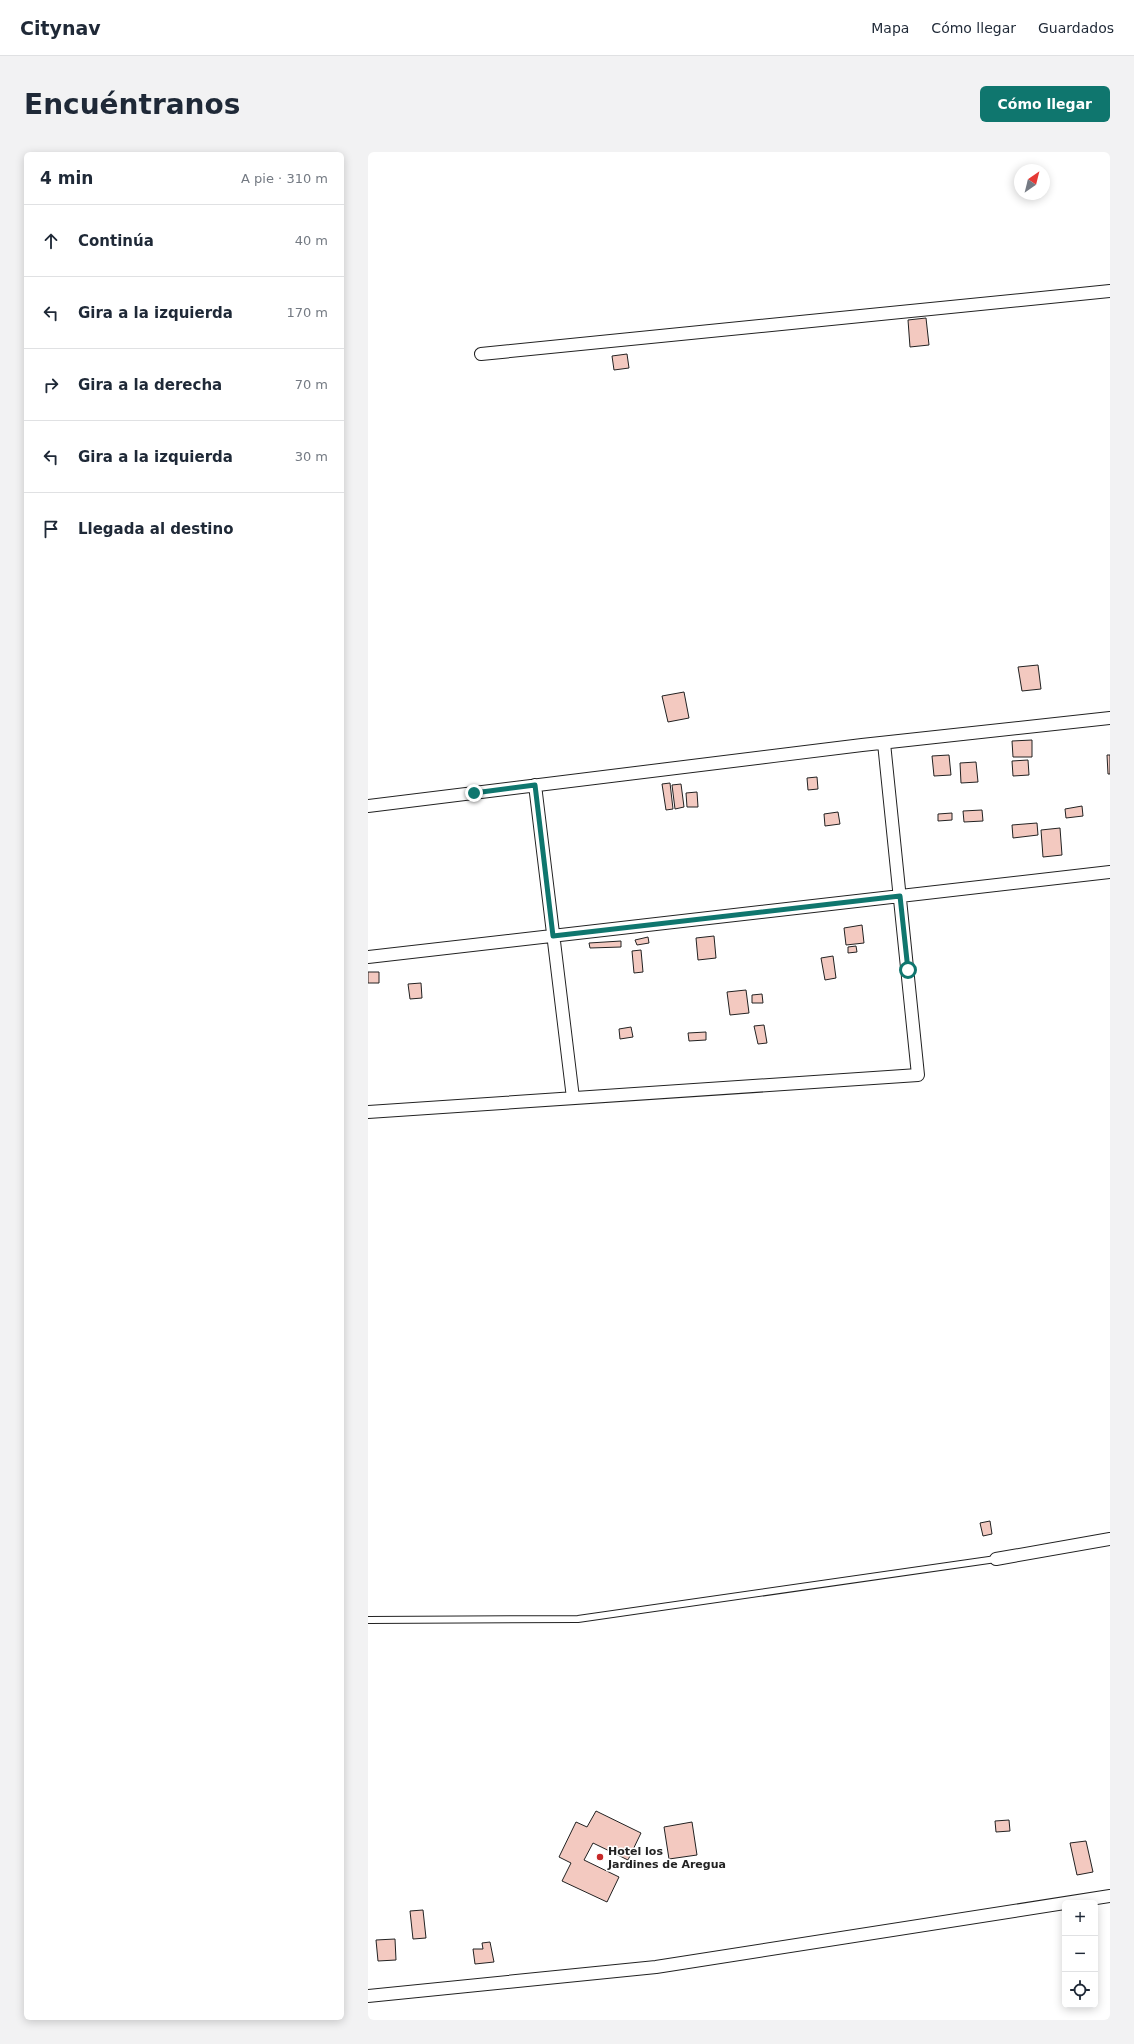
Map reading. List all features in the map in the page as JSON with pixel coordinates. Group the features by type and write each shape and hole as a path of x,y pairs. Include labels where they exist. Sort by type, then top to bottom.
{"street":[{"path":"481,354 1110,291"},
{"path":"368,806 884,743 1110,718"},
{"path":"368,1112 918,1075 884,743"},
{"path":"535,785 573,1098"},
{"path":"368,957 1110,872"},
{"path":"996,1559 1110,1539"},
{"path":"368,1996 656,1967 1110,1896"}],"lane":[{"path":"368,1620 578,1619 996,1559"}],"building":[{"path":"926,318 929,345 910,347 908,320"},
{"path":"627,354 629,368 614,370 612,356"},
{"path":"1038,665 1041,689 1022,691 1018,667"},
{"path":"684,692 689,718 668,722 662,696"},
{"path":"1032,740 1032,757 1013,757 1012,741"},
{"path":"949,755 951,775 934,776 932,756"},
{"path":"1107,755 1110,755 1110,774 1108,774"},
{"path":"1028,760 1029,775 1013,776 1012,761"},
{"path":"976,762 978,782 961,783 960,763"},
{"path":"817,777 818,789 808,790 807,778"},
{"path":"670,783 673,809 666,810 662,784"},
{"path":"681,784 684,807 675,809 672,785"},
{"path":"697,792 698,807 687,807 686,793"},
{"path":"1082,806 1083,816 1066,818 1065,809"},
{"path":"982,810 983,821 964,822 963,811"},
{"path":"838,812 840,824 825,826 824,814"},
{"path":"952,813 952,820 938,821 938,814"},
{"path":"1037,823 1038,835 1013,838 1012,825"},
{"path":"1060,828 1062,855 1043,857 1041,830"},
{"path":"862,925 864,943 846,945 844,928"},
{"path":"714,936 716,958 698,960 696,938"},
{"path":"648,937 649,943 637,945 635,940"},
{"path":"621,941 621,947 590,948 589,943"},
{"path":"856,946 857,952 848,953 848,947"},
{"path":"641,950 643,972 634,973 632,951"},
{"path":"833,956 836,978 825,980 821,958"},
{"path":"368,972 379,972 379,983 368,983"},
{"path":"421,983 422,998 410,999 408,984"},
{"path":"746,990 749,1013 730,1015 727,992"},
{"path":"762,994 763,1003 752,1003 752,995"},
{"path":"764,1025 767,1043 758,1044 754,1026"},
{"path":"631,1027 633,1037 620,1039 619,1029"},
{"path":"706,1032 706,1040 689,1041 688,1033"},
{"path":"990,1521 992,1534 983,1536 980,1523"},
{"path":"596,1811 641,1833 628,1860 593,1843 584,1860 619,1877 607,1902 562,1881 571,1863 559,1857 576,1822 587,1827"},
{"path":"1009,1820 1010,1831 996,1832 995,1821"},
{"path":"692,1822 697,1855 669,1859 664,1827"},
{"path":"1086,1841 1093,1872 1077,1875 1070,1843"},
{"path":"423,1910 426,1938 413,1939 410,1911"},
{"path":"395,1939 396,1960 378,1961 376,1940"},
{"path":"490,1942 494,1962 475,1964 473,1949 483,1949 482,1943"}],"place":[{"name":"Hotel los Jardines de Aregua","path":"600,1857"}],"route":[{"path":"474,793 535,785 553,936 900,896 908,970"}]}
